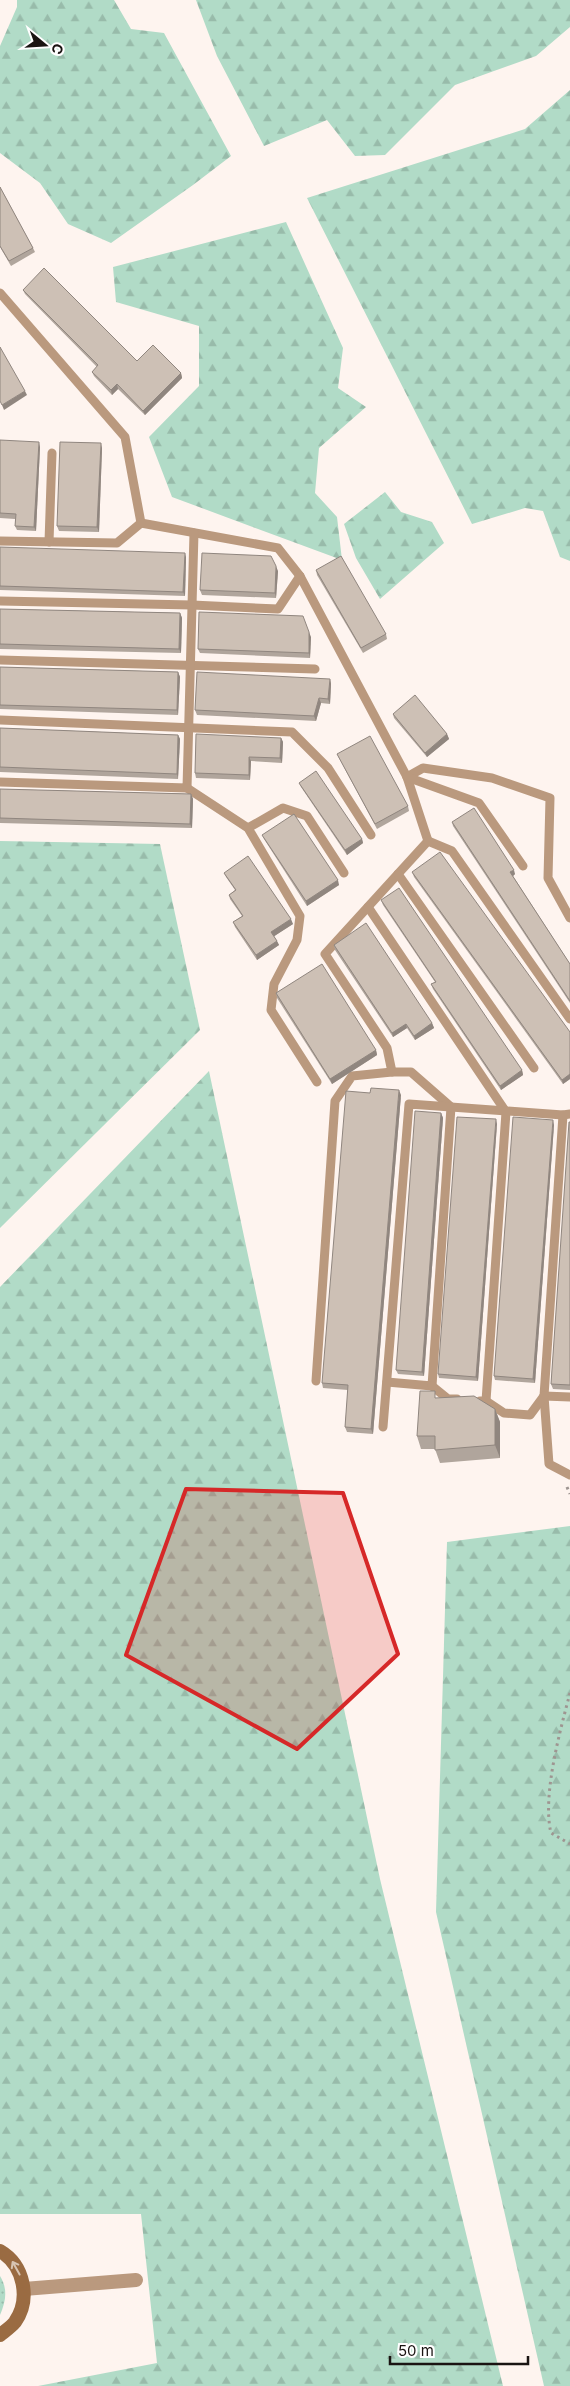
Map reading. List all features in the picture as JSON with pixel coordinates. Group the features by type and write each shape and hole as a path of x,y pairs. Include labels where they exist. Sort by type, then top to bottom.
{"main road":[{"path":"0,2251 8,2255 19,2269 24,2290 22,2308 14,2324 0,2336"}],"street":[{"path":"24,2290 136,2280"}],"lane":[{"path":"0,293 125,438 141,523"},
{"path":"49,542 52,453"},
{"path":"141,523 278,548 300,576 407,777 428,841 452,851 570,1019"},
{"path":"0,541 117,543 141,523"},
{"path":"187,788 194,533"},
{"path":"0,601 192,605 278,609 300,576"},
{"path":"0,660 315,669"},
{"path":"0,720 189,726 292,732 328,768 371,835"},
{"path":"407,777 423,768 440,770 492,778 550,798 548,878 570,918"},
{"path":"407,777 479,803 524,866"},
{"path":"0,782 187,788 248,828 300,916 297,940 274,984 271,1010 317,1082"},
{"path":"248,828 283,808 307,816 344,873"},
{"path":"392,1072 387,1048 325,954 428,841"},
{"path":"398,874 534,1068"},
{"path":"368,907 506,1112 486,1401"},
{"path":"316,1380 335,1101 352,1076 411,1072 451,1107"},
{"path":"384,1427 409,1104 506,1112 567,1114 544,1396 549,1464 570,1475"},
{"path":"432,1386 451,1107"},
{"path":"387,1382 432,1386 448,1399 486,1401 504,1413 530,1415 544,1396"},
{"path":"544,1396 570,1397"}],"path":[{"path":"570,1693 552,1779 548,1819 551,1833 570,1844"}],"highlighted area":[{"path":"186,1489 343,1493 398,1654 297,1749 126,1655"}],"green space":[{"path":"17,0 114,0 131,29 164,33 231,156 111,243 68,224 40,183 0,153 0,46 17,7"},
{"path":"196,0 570,0 570,27 536,56 455,85 385,155 355,156 327,120 264,146 217,56"},
{"path":"570,90 570,561 560,557 543,511 525,508 472,524 307,198 525,129"},
{"path":"286,222 343,348 338,388 366,407 319,448 315,493 337,517 342,560 172,497 149,437 199,386 199,326 116,302 113,267"},
{"path":"385,492 401,512 432,522 444,543 380,599 356,558 344,524"},
{"path":"0,841 160,844 200,1030 0,1228"},
{"path":"209,1071 380,1879 503,2386 38,2386 157,2363 141,2214 0,2214 0,1287"},
{"path":"570,1526 570,2386 544,2386 436,1912 447,1542"},
{"path":"0,2276 3,2281 5,2295 0,2315"}],"building":[{"path":"0,187 33,248 9,261 0,246"},
{"path":"44,268 137,361 153,345 181,373 143,411 117,384 111,390 92,372 98,365 23,290"},
{"path":"0,347 25,391 2,405 0,401"},
{"path":"0,440 39,442 34,527 15,526 16,514 0,513"},
{"path":"60,442 101,443 97,527 57,526"},
{"path":"0,547 185,553 183,592 0,586"},
{"path":"202,553 271,556 276,566 275,593 200,590"},
{"path":"341,556 386,634 361,648 316,570"},
{"path":"0,609 180,613 179,649 0,644"},
{"path":"199,612 303,616 309,632 309,653 198,649"},
{"path":"0,667 178,672 177,710 0,705"},
{"path":"197,672 330,679 328,699 319,698 314,716 195,710"},
{"path":"415,695 447,734 425,753 393,714"},
{"path":"0,728 178,735 177,774 0,767"},
{"path":"196,734 281,738 280,758 249,757 249,775 195,773"},
{"path":"370,736 408,806 375,824 337,754"},
{"path":"316,771 362,839 345,850 299,783"},
{"path":"0,789 191,794 190,824 0,818"},
{"path":"474,808 514,870 510,872 570,964 570,1001 452,822"},
{"path":"294,814 338,880 306,901 262,835"},
{"path":"440,852 570,1032 570,1074 562,1080 412,872"},
{"path":"248,856 291,919 271,932 277,941 256,955 233,922 243,916 229,895 236,890 224,873"},
{"path":"399,888 522,1070 500,1086 431,984 436,982 381,900"},
{"path":"366,923 432,1023 414,1036 406,1024 392,1033 334,945"},
{"path":"322,964 376,1050 330,1079 276,993"},
{"path":"371,1088 399,1090 371,1429 345,1427 348,1385 322,1383 346,1091 370,1093"},
{"path":"415,1111 441,1113 422,1372 396,1370"},
{"path":"457,1117 496,1119 476,1377 438,1374"},
{"path":"513,1117 553,1120 533,1379 494,1376"},
{"path":"570,1122 570,1385 551,1384"},
{"path":"420,1391 435,1391 435,1398 474,1396 495,1409 495,1445 435,1450 435,1436 417,1436"}]}
